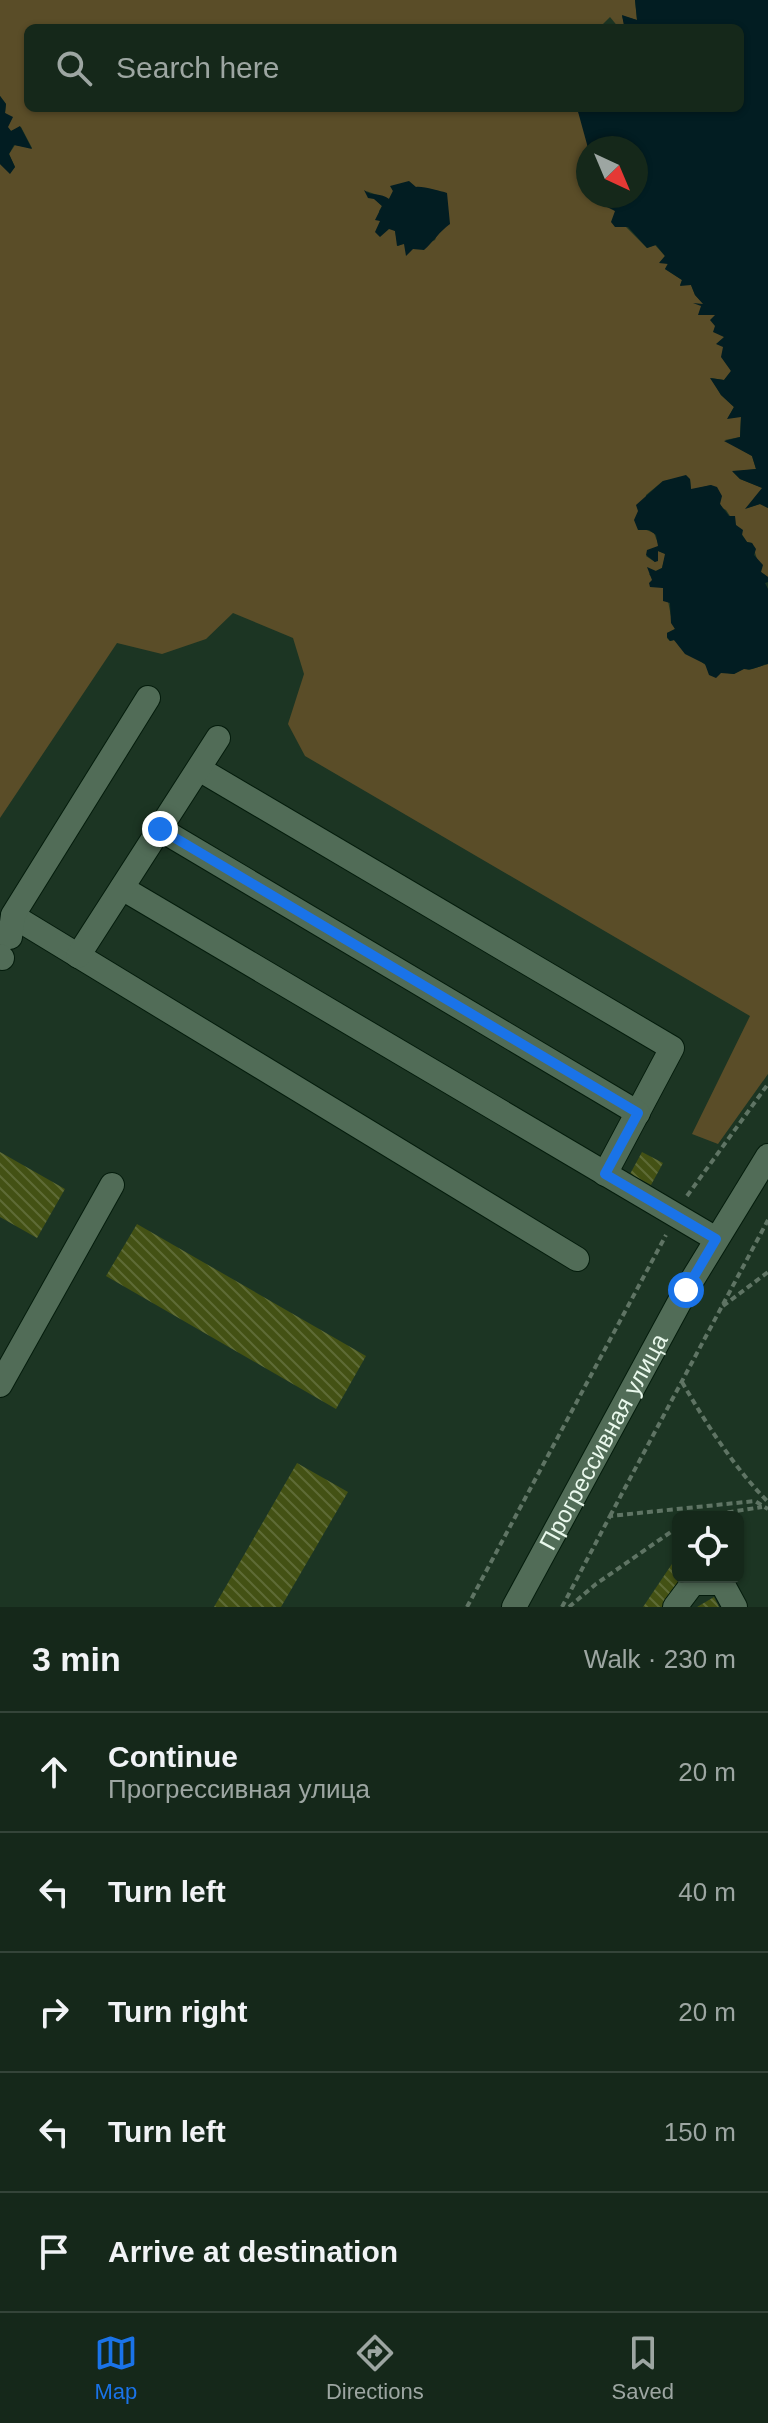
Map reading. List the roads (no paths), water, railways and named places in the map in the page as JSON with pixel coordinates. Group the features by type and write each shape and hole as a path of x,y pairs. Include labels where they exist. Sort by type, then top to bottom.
{"street":[{"path":"148,698 6,942 78,956 577,1259"},
{"path":"78,956 218,738"},
{"path":"199,769 672,1048 605,1174"},
{"path":"160,829 638,1113"},
{"path":"122,888 716,1239"},
{"name":"Прогрессивная улица","path":"514,1607 686,1290 768,1156"},
{"path":"0,1385 112,1185"},
{"path":"675,1607 693,1583 722,1583 735,1607"}],"water":[{"path":"635,0 768,0 768,508 760,504 745,509 762,488 740,479 732,471 756,469 752,456 724,441 740,437 741,417 727,419 734,407 710,378 724,380 731,371 721,357 723,347 716,344 724,337 713,332 715,326 710,320 715,315 698,315 701,306 693,303 703,304 691,285 680,286 682,280 665,269 668,264 659,263 665,256 656,245 647,248 628,227 615,227 611,222 615,211 609,208 648,208 648,136 585,136 578,112 744,112 744,24 624,24 622,15 637,20"},
{"path":"0,96 6,104 5,113 13,117 8,127 11,131 20,126 32,149 14,145 9,154 15,167 10,174 0,164"},
{"path":"409,181 416,187 447,193 450,224 424,250 413,249 406,256 404,244 397,246 395,231 389,229 380,237 375,232 380,221 375,220 382,206 368,198 364,190 389,199 393,191 390,186"},
{"path":"686,475 690,479 691,489 711,485 717,487 722,496 720,504 729,516 735,516 736,525 743,530 742,535 747,542 752,543 756,549 754,555 763,565 761,572 768,577 765,583 768,589 768,664 734,674 721,673 716,678 709,675 705,664 685,654 674,640 670,641 667,637 667,633 675,629 671,623 670,603 663,601 663,588 650,587 652,580 647,567 656,571 662,568 665,554 658,551 658,561 655,562 646,555 647,550 658,546 656,535 649,530 638,530 634,520 638,511 636,505 663,481"}]}
